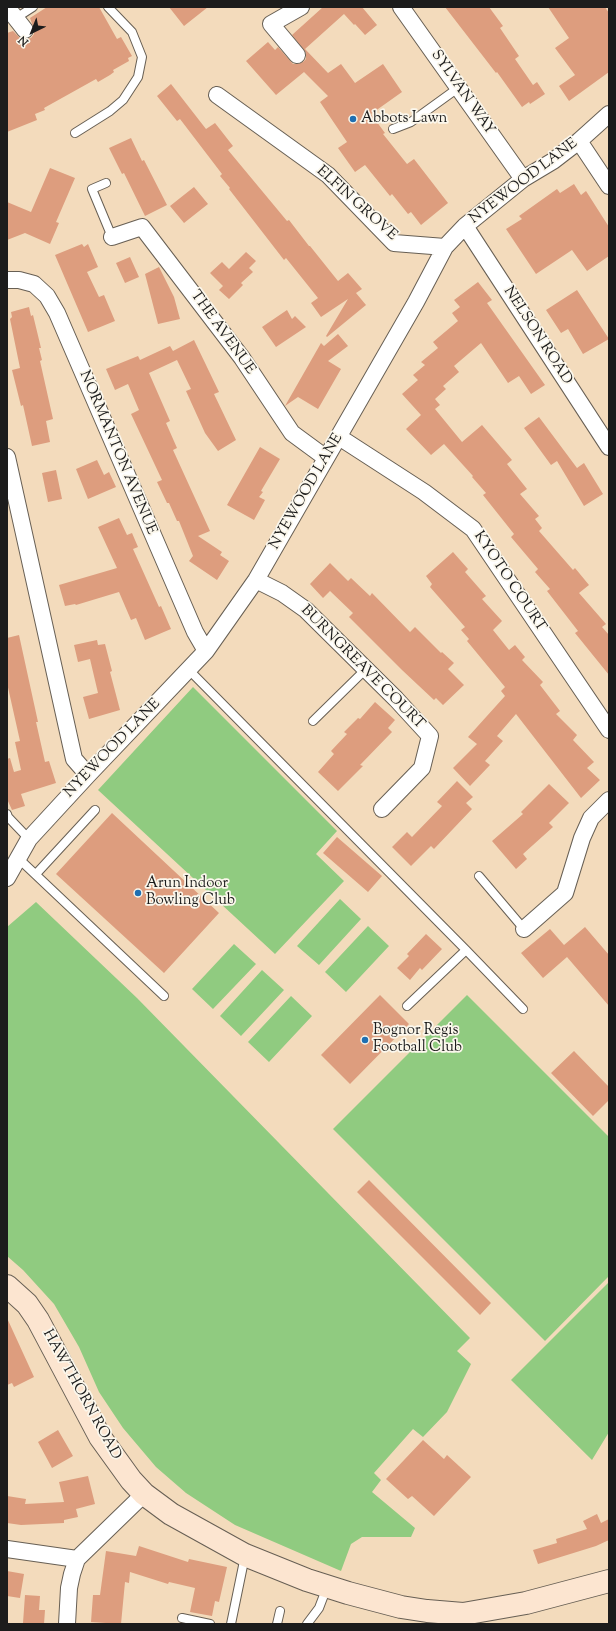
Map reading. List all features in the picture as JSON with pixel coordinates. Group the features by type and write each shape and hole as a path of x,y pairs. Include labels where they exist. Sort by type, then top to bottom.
{"street":[{"path":"297,55 270,24 301,7"},
{"name":"SYLVAN WAY","path":"401,7 523,179"},
{"name":"ELFIN GROVE","path":"217,95 328,175 394,243 445,247"},
{"name":"NYEWOOD LANE","path":"7,878 29,839 206,651 256,580 416,302 445,247 465,226 523,179 553,161 580,140 609,114"},
{"path":"580,140 609,186"},
{"name":"THE AVENUE","path":"112,237 142,226 242,358 292,433 326,458"},
{"name":"NELSON ROAD","path":"465,226 609,446"},
{"name":"NORMANTON AVENUE","path":"7,280 19,280 34,284 47,296 57,313 195,632 206,651"},
{"name":"KYOTO COURT","path":"339,437 424,492 473,529 609,730"},
{"path":"7,457 74,759 88,775"},
{"name":"BURNGREAVE COURT","path":"256,580 282,593 306,610 366,669 430,736 422,768 382,809"},
{"path":"524,929 565,893 582,838 591,818 609,800"},
{"name":"HAWTHORN ROAD","path":"7,1286 27,1304 38,1320 100,1437 127,1475 144,1494 172,1514 245,1555 328,1587 401,1607 464,1619 609,1581"},
{"path":"67,1624 69,1588 77,1559 144,1494"},
{"path":"7,1549 77,1559"}],"lane":[{"path":"16,18 33,7"},
{"path":"75,133 110,111 124,100 138,77 142,57 132,32 108,7"},
{"path":"393,129 411,122 458,88"},
{"path":"106,184 92,189 112,237"},
{"path":"313,720 366,669"},
{"path":"189,670 523,1009"},
{"path":"36,874 95,810"},
{"path":"7,814 8,817 29,839"},
{"path":"18,858 164,996"},
{"path":"479,876 524,929"},
{"path":"407,1006 466,950"},
{"path":"231,1624 245,1555"},
{"path":"307,1624 319,1608 328,1587"},
{"path":"277,1624 280,1611"},
{"path":"182,1618 210,1624"}],"green space":[{"path":"193,687 337,831 316,854 344,881 275,954 98,790"},
{"path":"340,899 361,919 319,965 297,946"},
{"path":"36,902 137,998 470,1338 457,1351 471,1364 447,1412 423,1437 413,1429 374,1473 381,1480 372,1492 415,1528 411,1537 362,1537 351,1544 341,1571 235,1525 186,1493 156,1467 123,1428 99,1392 79,1347 54,1304 23,1270 7,1256 7,927"},
{"path":"368,926 389,946 346,992 325,972"},
{"path":"234,944 256,964 213,1009 192,989"},
{"path":"262,970 284,990 241,1036 220,1016"},
{"path":"467,995 609,1137 609,1276 545,1341 333,1129"},
{"path":"291,996 312,1016 269,1062 248,1042"},
{"path":"609,1282 609,1432 592,1460 511,1380"}],"building":[{"path":"47,7 99,7 117,39 121,37 132,56 128,58 129,61 113,70 114,72 110,75 98,82 96,79 44,108 45,110 35,114 37,120 7,132 7,33 13,31 21,39 31,38 34,34 34,29 30,18"},
{"path":"169,7 208,7 184,26"},
{"path":"323,7 362,7 377,25 365,35 344,14 305,49 328,73 341,64 355,83 383,64 402,92 371,114 385,133 383,134 407,164 414,159 448,203 421,225 411,212 408,214 392,194 390,196 365,165 355,172 338,148 347,142 320,102 328,96 304,72 276,95 246,61 268,42 275,50 278,47 293,64 303,62 306,59 306,53 292,35"},
{"path":"445,7 489,7 503,26 500,28 519,56 515,59 533,85 537,82 545,94 530,104 529,102 522,107 497,72 496,73"},
{"path":"548,7 605,7 609,13 609,72 569,101 559,86 575,75 555,48 569,38"},
{"path":"171,84 206,129 215,123 233,146 228,150 287,221 289,220 338,281 348,273 362,289 356,293 366,305 327,337 326,336 348,299 321,317 311,303 318,298 286,258 284,260 229,189 230,188 220,176 222,174 180,119 177,121 157,96"},
{"path":"131,138 167,205 145,216 124,173 122,174 109,148"},
{"path":"50,168 75,178 56,222 59,223 50,244 25,233 7,240 7,202 31,212"},
{"path":"574,184 581,195 586,191 609,227 609,256 587,271 572,250 536,274 506,229 522,219 519,216 557,189 560,193"},
{"path":"194,187 208,204 184,223 170,206"},
{"path":"82,244 84,247 88,244 98,267 87,272 99,297 104,295 115,321 88,332 55,255"},
{"path":"246,252 256,261 249,268 253,272 241,283 243,285 229,299 219,290 223,286 210,273 222,262 229,269"},
{"path":"130,257 139,277 125,283 116,263"},
{"path":"159,267 174,297 180,319 158,324 145,274"},
{"path":"478,282 492,300 487,303 545,385 531,394 519,376 508,383 481,343 454,366 459,372 443,386 446,389 435,399 440,405 435,409 462,442 482,425 512,460 507,464 527,489 520,494 539,516 535,519 542,528 539,531 573,570 575,568 589,585 579,593 606,624 602,627 609,635 609,675 575,633 578,631 547,591 550,589 535,572 538,569 511,537 514,534 483,495 486,493 472,477 473,476 444,444 431,455 406,429 421,415 402,394 418,380 413,375 425,365 421,362 438,348 433,342 458,321 452,313 460,307 454,300"},
{"path":"577,290 609,339 583,354 568,329 561,333 546,310"},
{"path":"29,307 31,316 33,315 41,348 39,348 42,360 40,361 53,419 46,421 50,442 32,446 23,405 21,406 12,370 20,368 10,319 12,317 11,312"},
{"path":"287,310 292,319 295,316 306,327 276,347 262,327"},
{"path":"338,334 348,346 328,361 341,369 318,409 298,397 285,406 321,343 324,346"},
{"path":"194,340 219,392 214,394 236,440 218,451 205,433 186,391 191,389 177,360 149,373 170,421 166,423 177,448 173,450 210,531 198,536 222,552 220,555 229,561 217,580 189,561 193,556 179,521 177,521 157,482 162,480 131,414 139,410 128,384 115,390 106,369 138,356 140,360 170,346 173,351"},
{"path":"539,417 577,468 584,463 603,494 584,506 557,461 551,465 524,428"},
{"path":"260,447 280,459 261,491 263,492 259,497 265,500 254,520 227,505"},
{"path":"97,460 104,475 109,472 116,487 88,499 76,469"},
{"path":"56,470 62,499 48,502 42,473"},
{"path":"119,518 127,535 132,533 138,547 133,549 159,607 161,606 171,629 145,640 136,618 131,620 119,592 76,605 65,606 59,585 117,568 98,527"},
{"path":"453,552 468,569 465,572 486,596 482,599 502,621 493,630 509,650 515,645 525,657 522,660 543,682 540,685 560,711 556,714 577,735 573,740 594,762 587,768 600,780 581,798 516,714 497,736 503,741 485,761 490,765 470,786 453,768 477,744 468,737 505,696 501,691 505,687 467,641 469,639 461,630 465,627 430,587 432,584 426,576"},
{"path":"330,563 348,581 351,578 370,596 372,593 410,632 415,627 441,653 442,652 454,663 448,669 464,685 443,705 436,698 434,700 349,617 353,613 330,591 323,598 310,584"},
{"path":"19,635 45,762 49,761 56,783 21,794 25,806 12,810 7,799 7,759 10,758 14,772 21,770 15,742 20,741 7,683 7,638"},
{"path":"97,640 98,645 105,644 112,671 110,672 120,710 89,719 83,697 98,693 90,659 78,662 74,645"},
{"path":"375,702 395,720 388,728 392,732 360,765 363,766 338,791 318,772 334,754 331,751 347,734 344,732 358,718 360,719"},
{"path":"457,781 473,797 466,803 472,809 434,849 431,846 411,866 392,847 407,832 412,837 442,806 437,802"},
{"path":"549,784 569,803 549,823 553,827 523,854 527,859 516,869 492,841 523,814 521,812"},
{"name":"Arun Indoor Bowling Club","path":"112,813 219,913 164,973 56,874"},
{"path":"337,837 382,876 368,892 323,853"},
{"path":"585,927 609,955 609,1006 567,957 543,978 521,953 550,929 564,945"},
{"path":"426,934 442,949 422,970 420,968 410,980 397,968 409,956 407,954"},
{"name":"Bognor Regis Football Club","path":"380,995 409,1024 350,1084 321,1055"},
{"path":"574,1051 609,1087 609,1100 593,1116 551,1073"},
{"path":"369,1180 491,1303 480,1315 357,1192"},
{"path":"7,1318 34,1377 14,1387 12,1383 7,1385"},
{"path":"58,1430 73,1456 52,1468 38,1442"},
{"path":"423,1440 444,1459 447,1455 471,1477 434,1516 412,1496 408,1499 386,1479"},
{"path":"88,1476 95,1504 76,1509 78,1517 64,1520 64,1523 21,1525 7,1523 7,1496 26,1499 25,1504 64,1502 59,1482"},
{"path":"597,1514 601,1523 609,1519 609,1540 596,1546 538,1564 533,1550 557,1543 556,1539 587,1529 583,1521"},
{"path":"139,1546 188,1562 189,1559 227,1567 219,1602 215,1601 212,1616 190,1612 195,1588 169,1582 168,1584 130,1572 129,1583 125,1582 121,1624 91,1622 93,1595 100,1595 106,1551 136,1556"},
{"path":"7,1571 24,1574 20,1598 7,1596"},
{"path":"25,1595 40,1596 39,1610 45,1610 44,1624 23,1623"}],"place":[{"name":"Abbots Lawn","path":"353,119"},
{"name":"Arun Indoor Bowling Club","path":"138,893"},
{"name":"Bognor Regis Football Club","path":"365,1040"}]}
